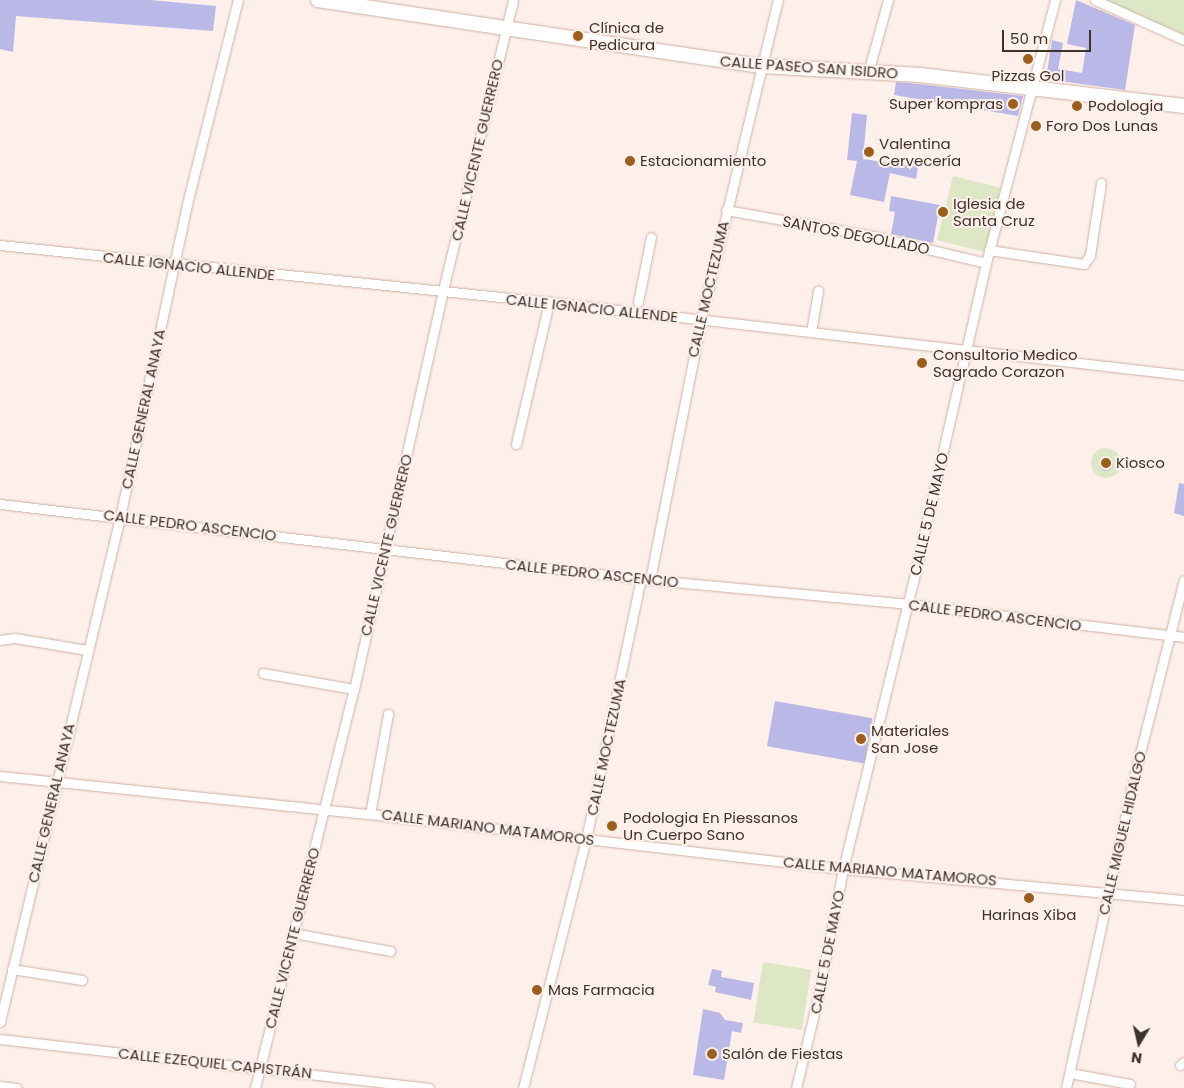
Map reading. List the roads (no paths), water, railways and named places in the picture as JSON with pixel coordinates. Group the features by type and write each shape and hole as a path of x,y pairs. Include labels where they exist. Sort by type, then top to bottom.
{"main road":[{"name":"CALLE PASEO SAN ISIDRO","path":"318,0 762,66 920,75 1184,106"}],"street":[{"name":"CALLE GENERAL ANAYA","path":"0,1022 55,782 120,517 173,265 238,0"},
{"name":"CALLE VICENTE GUERRERO","path":"255,1088 354,689 442,294 513,0"},
{"name":"CALLE MOCTEZUMA","path":"523,1088 586,839 646,580 726,210 778,0"},
{"path":"868,73 888,0"},
{"name":"CALLE 5 DE MAYO","path":"796,1088 818,997 843,869 908,604 965,350 1031,87 1055,0"},
{"path":"1095,0 1184,40"},
{"path":"990,250 1084,264 1090,255 1101,183"},
{"name":"SANTOS DEGOLLADO","path":"726,210 873,236 986,263"},
{"path":"638,302 651,237"},
{"name":"CALLE IGNACIO ALLENDE","path":"0,245 442,294 549,302 1184,375"},
{"path":"811,332 818,291"},
{"path":"516,444 549,302"},
{"name":"CALLE PEDRO ASCENCIO","path":"0,504 646,580 908,604 1184,637"},
{"name":"CALLE MIGUEL HIDALGO","path":"1066,1088 1108,891 1184,580"},
{"path":"0,640 15,638 87,650"},
{"path":"263,673 354,689"},
{"path":"370,814 388,714"},
{"name":"CALLE MARIANO MATAMOROS","path":"0,776 370,814 843,869 1108,891 1184,900"},
{"path":"293,932 390,951"},
{"path":"12,969 82,980"},
{"name":"CALLE EZEQUIEL CAPISTRÁN","path":"0,1039 429,1088"},
{"path":"1070,1073 1130,1084"},
{"path":"0,1086 17,1088"}],"place":[{"name":"Clínica de Pedicura","path":"578,36"},
{"name":"Pizzas Gol","path":"1028,59"},
{"name":"Super kompras","path":"1013,104"},
{"name":"Podologia","path":"1077,106"},
{"name":"Foro Dos Lunas","path":"1036,126"},
{"name":"Valentina Cervecería","path":"869,152"},
{"name":"Estacionamiento","path":"630,161"},
{"name":"Iglesia de Santa Cruz","path":"943,212"},
{"name":"Consultorio Medico Sagrado Corazon","path":"922,363"},
{"name":"Kiosco","path":"1106,463"},
{"name":"Materiales San Jose","path":"861,739"},
{"name":"Podologia En Piessanos Un Cuerpo Sano","path":"612,826"},
{"name":"Harinas Xiba","path":"1029,898"},
{"name":"Mas Farmacia","path":"537,990"},
{"name":"Salón de Fiestas","path":"712,1054"}]}
